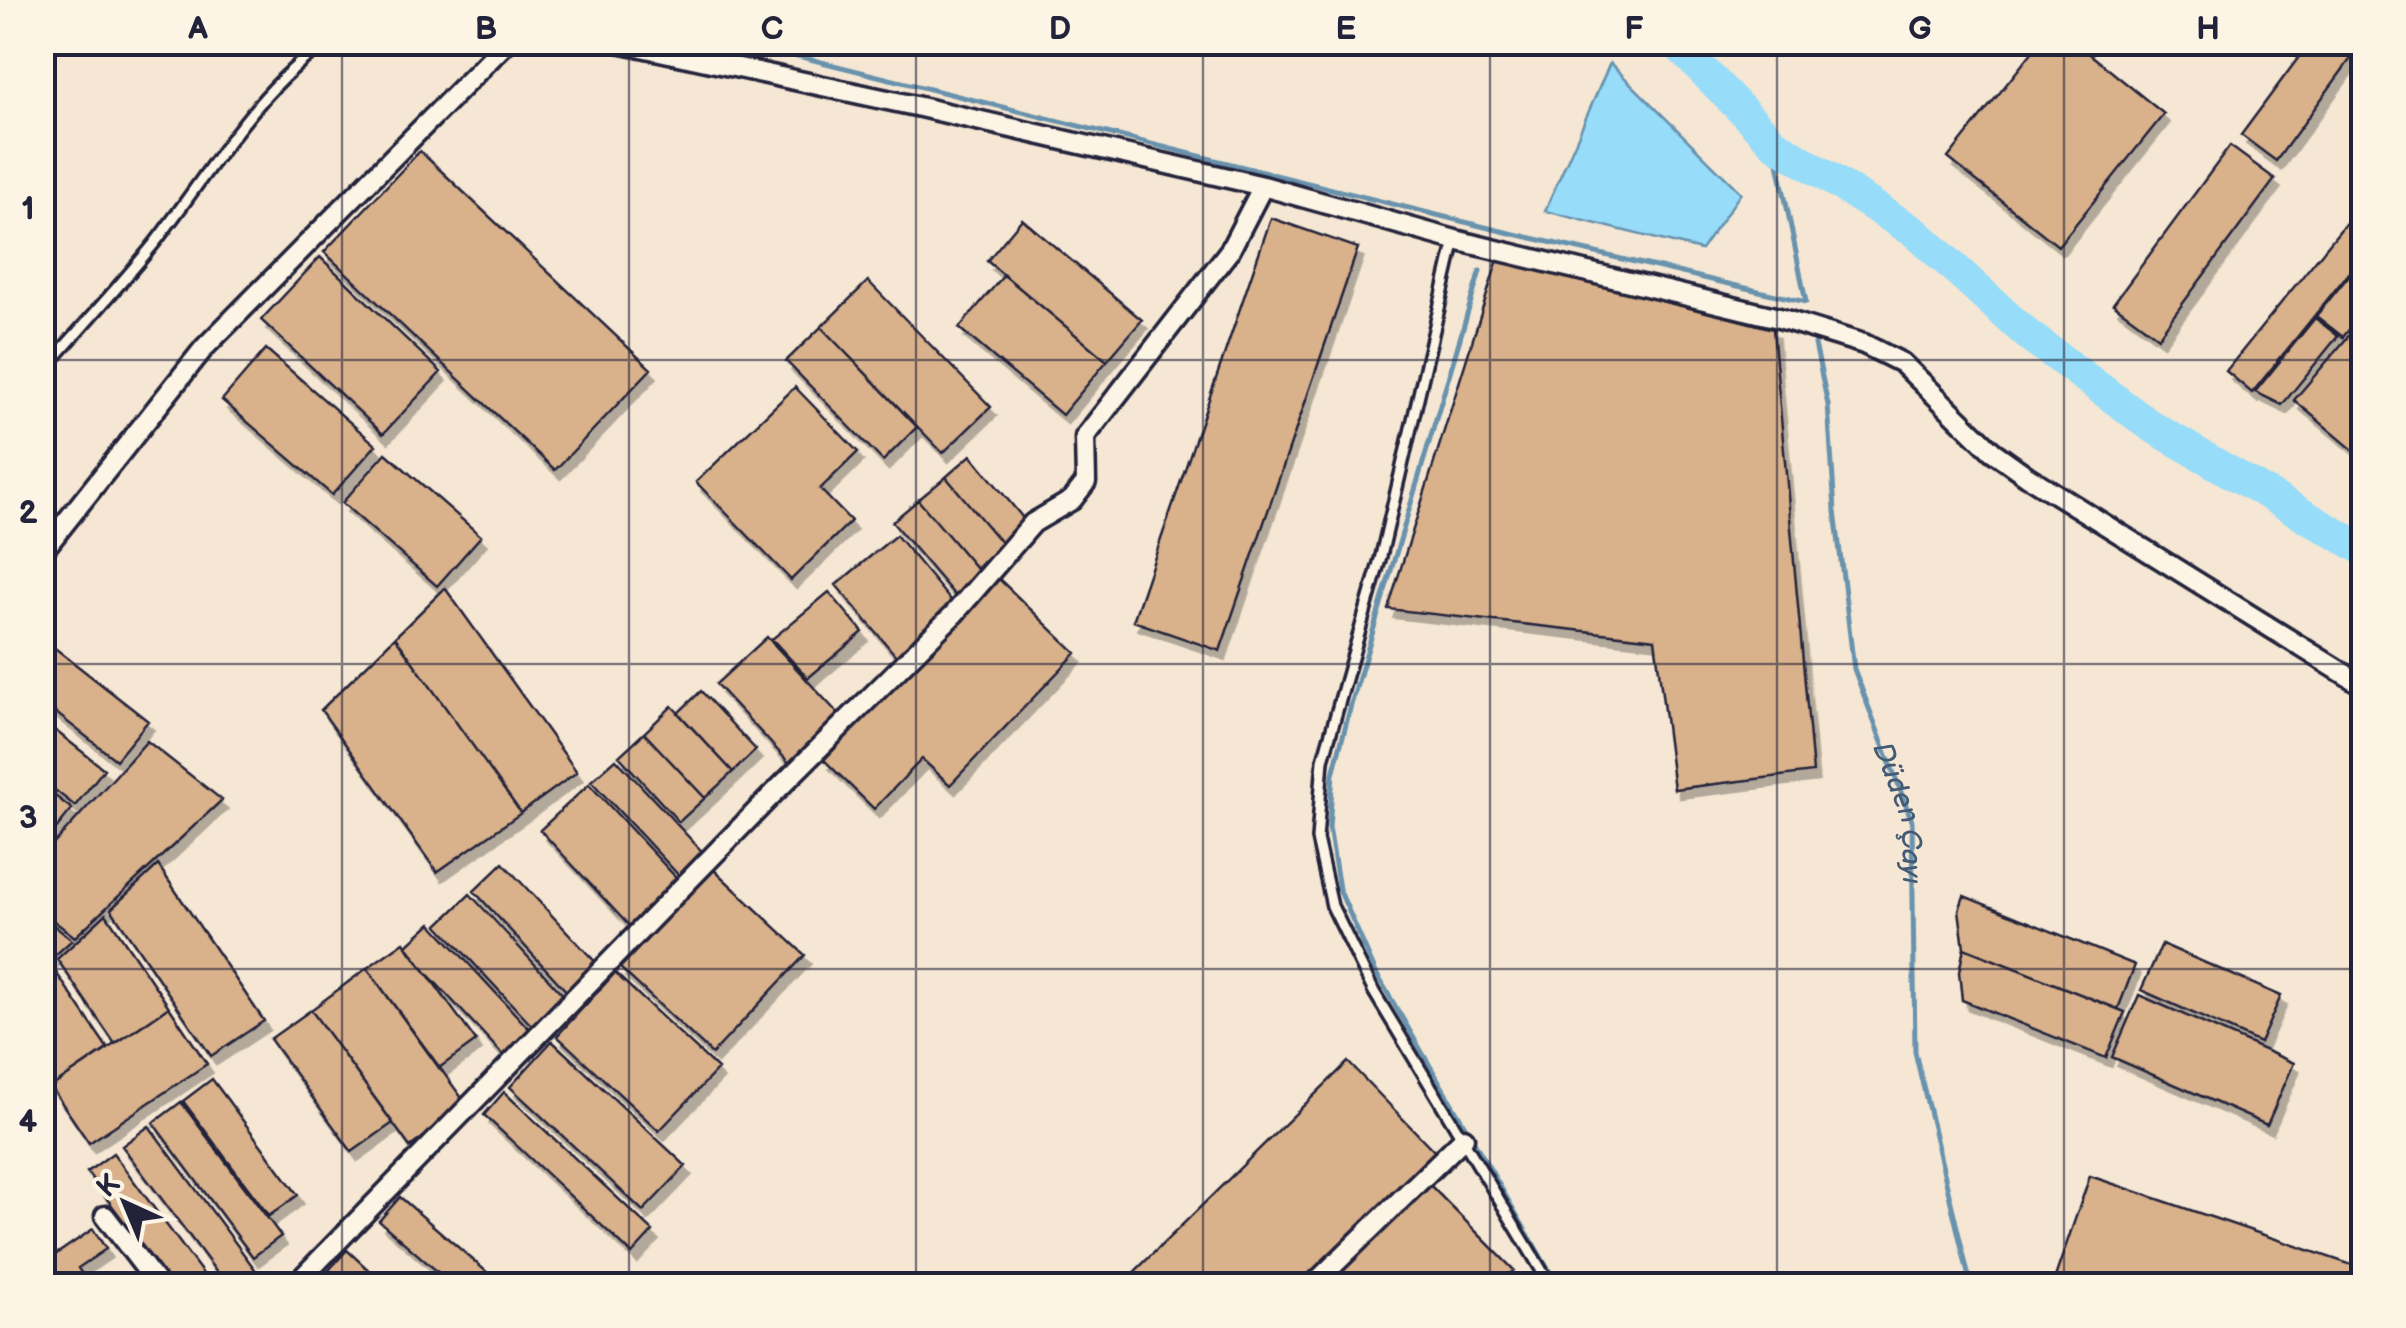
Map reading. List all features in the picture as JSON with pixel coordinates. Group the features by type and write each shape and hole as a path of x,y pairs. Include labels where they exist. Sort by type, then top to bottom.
{"street":[{"path":"42,552 204,348 507,42"},
{"path":"618,42 1264,186 1455,240 1780,318 1864,344 1902,363 1992,451 2027,476 2364,686"},
{"path":"294,1286 771,796 954,614 1033,523 1072,500 1086,482 1085,437 1230,250 1264,186"},
{"path":"1312,1286 1464,1138"},
{"path":"105,1216 159,1286"}],"lane":[{"path":"42,372 151,247 251,116 306,56 326,42"},
{"path":"1455,240 1381,556 1323,760 1318,839 1332,906 1374,992 1551,1286"}],"water":[{"path":"1610,63 1741,193 1701,250 1545,211"}],"building":[{"path":"2040,42 2075,42 2164,114 2058,246 1948,158"},
{"path":"2310,42 2363,42 2276,161 2241,135"},
{"path":"2230,146 2275,179 2158,337 2113,304"},
{"path":"420,151 651,369 555,470 324,252"},
{"path":"2358,208 2364,212 2364,254 2252,393 2226,371"},
{"path":"1271,218 1358,248 1220,651 1133,621"},
{"path":"1022,219 1142,320 1107,361 987,261"},
{"path":"1499,256 1773,329 1813,772 1674,789 1655,639 1388,609"},
{"path":"320,257 441,372 383,434 261,320"},
{"path":"2364,257 2364,311 2343,337 2316,316"},
{"path":"1004,275 1107,361 1062,415 959,328"},
{"path":"868,281 991,407 943,453 821,327"},
{"path":"2315,318 2338,336 2282,405 2255,392"},
{"path":"2364,318 2364,448 2359,455 2294,400"},
{"path":"821,327 917,427 883,461 786,361"},
{"path":"266,349 376,445 332,495 222,400"},
{"path":"795,387 858,452 820,489 851,521 791,580 696,482"},
{"path":"386,453 481,536 437,586 342,503"},
{"path":"971,455 1028,524 1003,545 946,477"},
{"path":"946,477 1003,545 976,568 918,500"},
{"path":"918,500 983,576 957,598 892,522"},
{"path":"896,535 956,607 897,657 836,585"},
{"path":"998,578 1076,653 950,785 922,759 874,809 824,760"},
{"path":"445,588 577,772 521,813 395,637"},
{"path":"829,592 863,632 808,678 772,639"},
{"path":"395,637 521,813 437,872 321,710"},
{"path":"767,637 844,720 793,767 716,684"},
{"path":"42,638 148,721 116,760 42,702"},
{"path":"701,691 756,750 733,772 678,713"},
{"path":"672,706 733,772 705,798 644,733"},
{"path":"42,720 104,769 75,806 42,780"},
{"path":"644,733 705,798 679,822 619,756"},
{"path":"147,741 222,800 75,937 42,912 42,857"},
{"path":"616,759 709,859 685,882 591,781"},
{"path":"589,784 682,884 633,930 540,830"},
{"path":"42,786 72,809 42,846"},
{"path":"503,863 600,967 570,995 474,891"},
{"path":"158,865 264,1021 211,1056 111,909"},
{"path":"713,869 805,955 712,1054 620,968"},
{"path":"470,894 566,998 534,1028 438,925"},
{"path":"1964,896 2135,965 2118,1009 1964,948 1959,910"},
{"path":"106,914 169,1007 115,1044 57,959"},
{"path":"42,916 72,940 42,967"},
{"path":"431,923 531,1031 504,1056 406,946"},
{"path":"404,942 476,1041 439,1068 367,968"},
{"path":"2162,944 2281,996 2260,1043 2141,990"},
{"path":"1964,948 2125,1012 2106,1058 1962,1000 1959,972"},
{"path":"51,965 108,1049 51,1087 42,1074 42,973"},
{"path":"367,968 467,1105 410,1147 311,1010"},
{"path":"615,973 718,1069 659,1131 557,1036"},
{"path":"2139,995 2294,1063 2267,1125 2112,1057"},
{"path":"169,1007 207,1064 89,1143 51,1087"},
{"path":"311,1010 393,1123 352,1152 270,1039"},
{"path":"552,1041 686,1166 643,1211 510,1087"},
{"path":"1348,1062 1436,1153 1300,1286 1120,1286"},
{"path":"212,1079 298,1195 269,1216 183,1101"},
{"path":"504,1092 653,1231 632,1254 484,1115"},
{"path":"181,1102 281,1236 253,1257 153,1123"},
{"path":"149,1126 257,1272 239,1286 227,1286 122,1146"},
{"path":"113,1153 212,1286 172,1286 87,1172"},
{"path":"2090,1176 2364,1269 2360,1286 2052,1286"},
{"path":"1427,1182 1514,1270 1498,1286 1321,1286"},
{"path":"400,1197 503,1286 454,1286 379,1221"},
{"path":"93,1229 106,1249 78,1268 90,1286 54,1286 42,1264"},
{"path":"347,1250 386,1286 346,1286 329,1270"},
{"path":"328,1271 342,1286 314,1286"}],"waterway":[{"path":"741,42 1493,229 1806,302 1774,143"},
{"name":"Düden Çayı","path":"1675,42 1774,143 1916,233 2028,335 2151,426 2364,550"},
{"path":"1480,271 1351,705 1333,774 1329,827 1339,889 1376,973 1558,1286"},
{"name":"Düden Çayı","path":"1815,344 1828,405 1835,511 1854,669 1912,821 1915,1052 1971,1286"}]}
